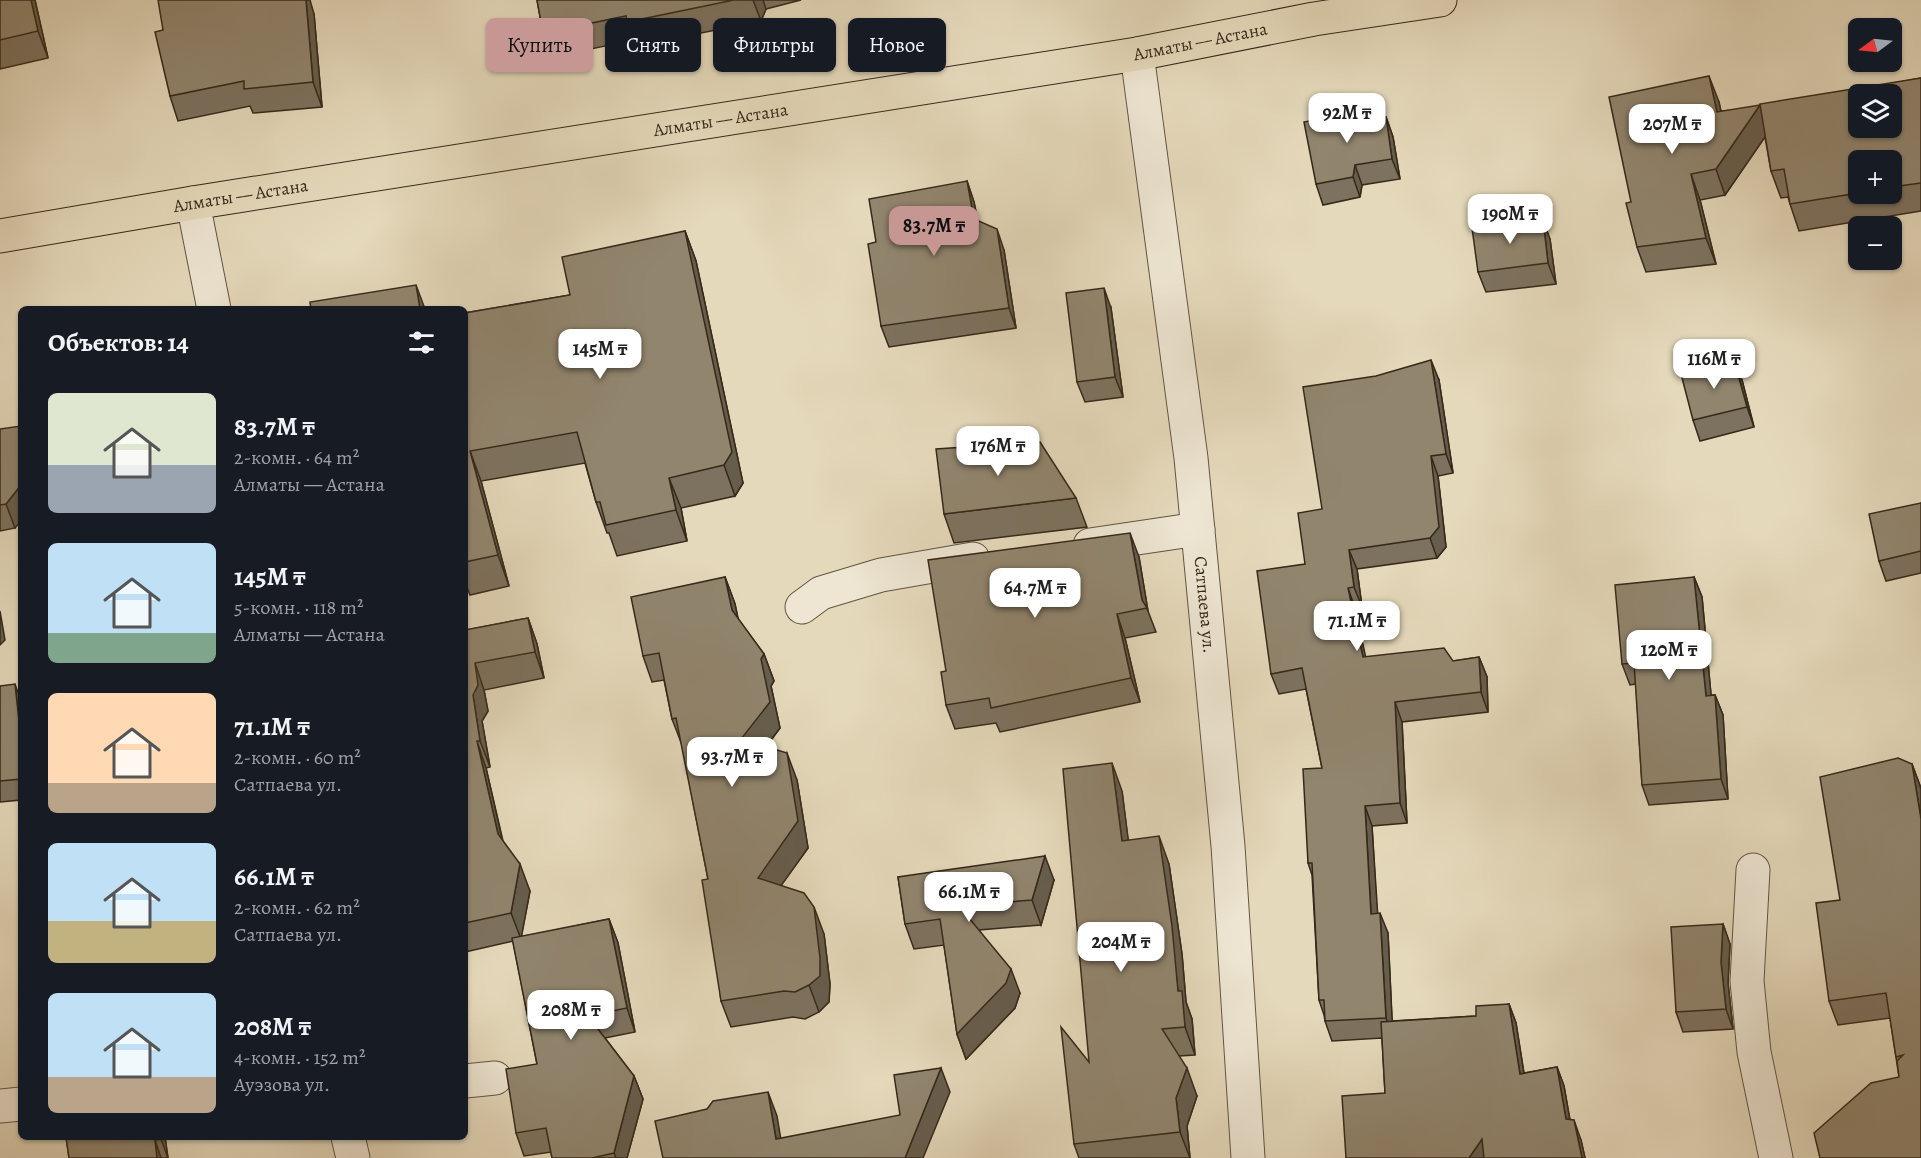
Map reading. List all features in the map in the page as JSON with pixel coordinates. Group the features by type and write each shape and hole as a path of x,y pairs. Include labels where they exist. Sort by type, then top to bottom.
{"highway":[{"name":"Алматы — Астана","path":"0,236 194,202 1137,54 1314,19 1440,0"}],"street":[{"name":"Сатпаева ул.","path":"1137,54 1191,458 1228,846 1248,1158"},
{"path":"194,202 213,306"},
{"path":"1057,549 1198,529"},
{"path":"802,607 821,593 881,574 999,556"},
{"path":"1753,870 1747,981 1754,1052 1776,1158"},
{"path":"0,1106 18,1104"},
{"path":"349,1140 353,1158"}],"building":[{"path":"0,0 31,0 38,31 0,40"},
{"path":"158,0 306,0 313,82 244,89 244,81 170,96 155,32 163,30"},
{"path":"537,0 734,0 646,18 626,18 626,16 605,18 605,20 593,23 593,18 540,18"},
{"path":"1709,76 1717,112 1760,105 1716,169 1691,174 1706,238 1637,247 1626,203 1631,202 1609,97"},
{"path":"1921,78 1921,183 1902,186 1902,150 1848,150 1848,195 1790,204 1784,169 1771,171 1760,104 1848,90 1848,138 1902,138 1902,84 1884,84"},
{"path":"1370,109 1386,117 1392,159 1355,165 1353,177 1316,184 1304,122"},
{"path":"967,181 974,219 997,229 1009,308 881,326 868,244 876,242 869,199"},
{"path":"1543,219 1548,263 1478,272 1472,228"},
{"path":"685,231 732,452 724,465 669,478 676,510 606,525 600,502 596,502 577,432 470,451 498,555 468,561 468,312 570,295 562,257"},
{"path":"416,285 420,306 311,306 310,302"},
{"path":"1104,288 1115,377 1077,382 1066,293"},
{"path":"1431,360 1446,454 1431,456 1439,527 1430,538 1349,550 1354,587 1348,588 1363,657 1444,648 1453,661 1479,657 1481,692 1395,702 1400,803 1365,806 1371,914 1380,913 1386,1018 1325,1021 1324,1000 1319,1000 1312,863 1308,863 1303,769 1322,768 1302,668 1271,674 1257,571 1305,564 1298,513 1322,509 1303,387 1376,376"},
{"path":"1734,360 1747,407 1693,420 1681,374"},
{"path":"18,426 18,489 6,504 0,505 0,429"},
{"path":"1040,442 1076,498 944,514 936,449"},
{"path":"1921,503 1921,551 1879,561 1869,514"},
{"path":"1130,533 1142,600 1147,608 1117,614 1131,678 991,708 989,698 946,705 941,672 946,671 928,560"},
{"path":"725,577 732,610 764,654 761,659 770,702 741,739 787,753 798,821 758,878 804,893 814,907 820,976 795,992 784,991 721,1001 702,880 708,879 676,718 672,719 659,653 643,656 631,597"},
{"path":"1694,577 1706,696 1715,695 1721,779 1642,785 1634,663 1622,664 1615,585"},
{"path":"528,618 535,652 475,663 478,685 473,695 480,741 477,741 498,834 520,864 511,913 468,922 468,629"},
{"path":"15,684 18,712 18,779 0,781 0,686"},
{"path":"1898,758 1912,764 1921,819 1921,1158 1820,1158 1814,1133 1871,1083 1899,1077 1897,1061 1903,1055 1896,1057 1886,993 1829,1001 1816,903 1840,900 1820,777"},
{"path":"1112,763 1122,841 1159,836 1172,926 1178,991 1182,991 1185,1027 1162,1029 1187,1068 1176,1098 1180,1132 1074,1144 1061,1027 1089,1062 1063,769"},
{"path":"1045,856 1032,900 959,906 1011,969 1006,983 957,1034 940,919 905,924 898,877"},
{"path":"609,919 627,1008 588,1016 634,1076 614,1153 592,1158 552,1158 546,1128 516,1133 506,1069 537,1064 512,938"},
{"path":"1723,924 1721,962 1726,1009 1676,1012 1671,927"},
{"path":"1509,1004 1520,1074 1557,1067 1566,1119 1574,1120 1582,1158 1484,1158 1482,1139 1469,1158 1346,1158 1342,1096 1385,1093 1381,1022 1476,1016 1476,1006"},
{"path":"941,1068 905,1158 663,1158 655,1121 707,1109 713,1101 768,1092 776,1139 900,1115 894,1075"},
{"path":"66,1140 155,1140 157,1158 69,1158"}]}
